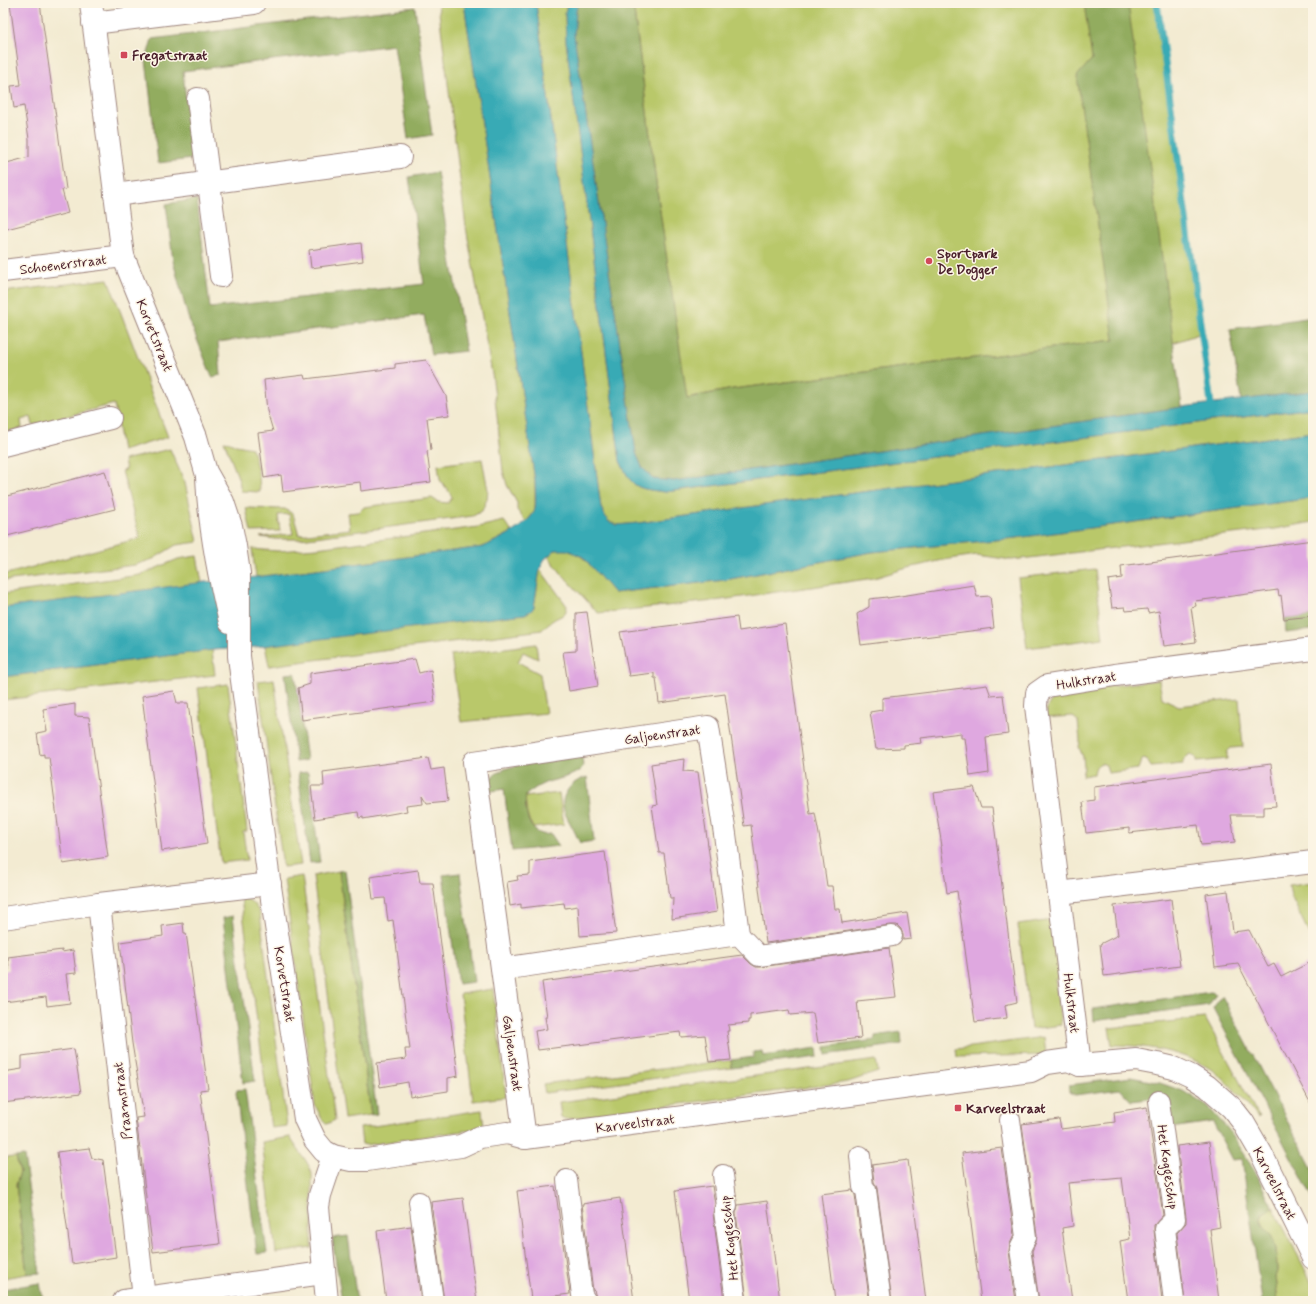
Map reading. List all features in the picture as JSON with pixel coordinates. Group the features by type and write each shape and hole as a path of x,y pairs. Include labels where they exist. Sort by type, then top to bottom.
{"street":[{"path":"92,13 254,3"},
{"name":"Korvetstraat","path":"92,13 123,256 196,437 206,472 211,529 229,575 270,884 305,1119 315,1140 324,1151 333,1156"},
{"path":"198,99 221,276"},
{"path":"115,195 400,157"},
{"name":"Schoenerstraat","path":"3,271 123,256"},
{"path":"3,445 110,418"},
{"name":"Hulkstraat","path":"1080,1065 1036,706 1037,693 1047,686 1115,675 1313,649"},
{"name":"Galjoenstraat","path":"525,1138 474,762 708,727 725,834 738,934"},
{"path":"1059,893 1313,862"},
{"path":"3,918 99,904 270,884"},
{"name":"Praamstraat","path":"99,904 134,1300 324,1274"},
{"path":"502,969 738,934 759,956 892,936"},
{"name":"Karveelstraat","path":"333,1156 351,1160 367,1160 461,1146 480,1138 507,1134 525,1138 1031,1071 1047,1063 1068,1060 1080,1065 1136,1060 1174,1068 1191,1076 1207,1086 1232,1108 1243,1122 1261,1153 1313,1258"},
{"name":"Het Koggeschip","path":"1159,1100 1174,1218 1165,1229 1174,1301"},
{"path":"1010,1120 1026,1237 1020,1249 1028,1301"},
{"path":"327,1301 318,1207 320,1195 333,1156"},
{"path":"860,1156 863,1187 866,1190 881,1301"},
{"name":"Het Koggeschip","path":"723,1175 727,1206 724,1211 736,1301"},
{"path":"567,1180 582,1295 586,1301"},
{"path":"420,1211 433,1301"}],"green space":[{"path":"464,3 535,481 535,511 526,522 517,510 517,503 507,485 503,471 493,380 466,227 438,4"},
{"path":"536,3 567,3 565,15 566,41 620,461 632,482 636,486 665,492 1313,408 1313,432 638,523 617,525 608,521 601,508"},
{"path":"578,3 633,3 657,190 687,398 733,389 1114,340 1077,76 1092,59 1084,3 1128,3 1182,407 674,481 653,479 642,467 636,453 574,35"},
{"name":"Sportpark De Dogger","path":"633,3 1157,3 1201,333 1173,343 1114,340 733,389 686,398"},
{"path":"415,7 432,135 408,139 394,45 183,71 192,159 158,163 146,60 152,39"},
{"path":"437,172 466,351 431,355 424,315 218,342 221,375 212,377 188,317 173,261 166,204 197,199 210,308 424,284 409,177"},
{"path":"108,279 168,437 122,451 114,404 33,425 31,417 21,420 22,428 3,433 3,292"},
{"path":"1313,317 1313,391 1241,400 1230,329"},
{"path":"224,441 252,448 259,476 260,492 241,491 239,480"},
{"path":"170,449 185,483 198,542 176,545 153,559 135,565 3,581 3,575 140,538 122,471 126,470 124,460"},
{"path":"482,459 488,490 487,499 482,511 473,516 300,539 260,537 293,534 289,514 278,515 280,531 251,532 246,508 285,509 293,514 299,535 350,529 348,513 359,512 364,507 432,498 438,502 448,503 452,498 440,480 438,465"},
{"path":"1313,498 1313,522 1275,529 1012,560 977,555 943,560 874,578 714,601 598,613 562,574 548,556 556,550 565,549 573,552 589,563 614,593 725,580 872,552 1016,538"},
{"path":"504,521 512,532 483,547 256,577 252,549 278,551 317,548 478,527"},
{"path":"197,556 202,583 3,608 3,594 140,575 178,559"},
{"path":"540,569 567,606 564,614 549,623 542,630 269,666 265,645 525,614 534,607"},
{"path":"1095,569 1103,638 1027,648 1018,578"},
{"path":"1313,616 1313,630 1286,633 1285,619"},
{"path":"536,644 538,659 523,652 518,662 540,674 546,713 461,722 451,655"},
{"path":"212,650 215,675 3,700 3,677"},
{"path":"295,673 307,760 296,762 285,674"},
{"path":"274,679 301,865 283,867 258,681"},
{"path":"1159,680 1162,698 1179,706 1239,699 1243,747 1231,748 1227,752 1227,759 1196,762 1196,758 1190,754 1184,759 1183,764 1151,767 1148,761 1144,759 1141,761 1138,769 1108,773 1106,765 1101,763 1096,766 1094,774 1082,776 1084,767 1083,757 1079,747 1080,741 1078,721 1072,716 1044,718 1047,707 1052,700 1059,695 1070,691"},
{"path":"228,684 247,831 243,832 247,860 221,863 198,688"},
{"path":"582,756 583,767 579,771 570,776 542,784 526,795 526,812 533,828 542,834 551,834 559,846 512,851 504,789 486,792 488,783 493,776 500,771 516,766"},
{"path":"308,772 320,862 310,863 298,773"},
{"path":"587,777 594,841 580,843 564,811 563,800 567,791 573,784"},
{"path":"559,793 564,824 533,828 527,815 525,797"},
{"path":"345,870 377,1114 371,1115 339,871"},
{"path":"339,871 371,1115 344,1119 313,876"},
{"path":"460,873 474,982 458,984 443,875"},
{"path":"302,876 335,1120 327,1124 322,1119 315,1105 284,879"},
{"path":"1313,882 1313,942 1291,896 1289,885"},
{"path":"241,898 253,903 260,914 287,1126 271,1128"},
{"path":"233,916 255,1081 243,1083 223,918"},
{"path":"1052,920 1061,979 1055,979 1061,1025 1031,1029 1018,925"},
{"path":"493,989 506,1097 473,1101 460,994"},
{"path":"1211,992 1216,994 1209,1005 1094,1021 1093,1009"},
{"path":"1222,996 1313,1170 1313,1199 1213,1008"},
{"path":"1205,1018 1259,1117 1258,1118 1241,1096 1221,1077 1198,1062 1184,1056 1155,1049 1126,1045 1112,1045 1109,1028"},
{"path":"901,1032 902,1044 826,1055 825,1047 875,1040 875,1036"},
{"path":"1044,1037 1046,1055 957,1057 956,1049"},
{"path":"817,1048 818,1057 732,1068 731,1060 754,1057 753,1052 762,1051 763,1056"},
{"path":"731,1060 732,1068 545,1093 543,1084"},
{"path":"876,1060 878,1072 848,1082 565,1119 561,1117 559,1102"},
{"path":"1131,1077 1160,1083 1183,1091 1208,1107 1228,1129 1247,1158 1273,1207 1262,1215 1261,1220 1262,1224 1272,1237 1276,1249 1277,1271 1275,1277 1278,1301 1262,1301 1242,1159 1232,1160 1213,1122 1171,1128 1165,1097 1131,1101 1120,1089 1075,1095 1069,1092 1069,1085"},
{"path":"245,1089 267,1253 257,1254 236,1093 237,1090"},
{"path":"482,1110 484,1128 366,1145 362,1144 360,1128"},
{"path":"290,1137 308,1164 312,1174 312,1248 276,1253 262,1142"},
{"path":"24,1156 40,1273 27,1274 16,1185 20,1172 16,1157"},
{"path":"16,1157 20,1172 16,1185 27,1274 3,1278 3,1158"},
{"path":"1273,1207 1313,1285 1313,1301 1278,1301 1275,1277 1277,1271 1276,1249 1261,1220 1262,1215"},
{"path":"348,1236 357,1301 342,1301 332,1238"},
{"path":"40,1283 43,1300 31,1301 31,1297 3,1301 3,1289"}],"water":[{"path":"464,3 536,3 601,508 608,521 617,525 638,523 1313,432 1313,498 1016,538 872,552 725,580 614,593 583,557 567,550 555,550 544,560 540,569 534,607 531,611 525,614 255,647 214,650 3,677 3,608 483,547 504,537 530,518 535,509 535,481"},
{"path":"567,3 578,3 574,35 636,453 642,467 653,479 674,481 1182,407 1313,391 1313,408 665,492 636,486 628,477 620,461 566,41 565,15"}],"building":[{"path":"10,3 40,3 66,189 62,190 68,213 3,230 3,164 29,157 29,139 24,106 14,108 11,86 21,85"},
{"path":"361,243 363,261 311,268 309,250"},
{"path":"426,360 446,396 449,415 427,418 431,450 427,451 431,482 361,491 360,482 283,492 281,475 264,478 258,433 273,431 267,411 264,380 304,375 305,379 395,368 395,364"},
{"path":"105,471 115,509 3,537 3,497"},
{"path":"1313,540 1313,616 1284,619 1281,595 1279,596 1278,590 1195,601 1196,606 1191,607 1196,642 1164,646 1159,611 1148,613 1147,609 1126,611 1125,607 1112,608 1108,580 1122,578 1121,566"},
{"path":"974,585 977,597 990,596 994,628 861,645 857,614 869,607 869,599 887,598"},
{"path":"587,612 598,686 569,691 563,652 576,651 576,613"},
{"path":"737,617 739,631 785,624 810,814 815,813 827,886 832,886 835,909 840,909 842,923 907,913 911,939 903,940 901,929 897,925 890,925 766,943 751,825 744,826 725,694 659,703 654,673 629,676 620,632"},
{"path":"415,659 419,673 431,670 435,702 302,720 298,688 310,684 310,673"},
{"path":"987,685 991,696 1003,695 1008,734 986,737 989,773 970,776 965,738 961,738 961,733 921,738 922,743 904,745 904,748 876,749 870,712 882,710 882,698"},
{"path":"174,691 177,703 188,703 207,844 162,851 142,696"},
{"path":"75,704 75,716 89,717 108,857 63,864 49,757 44,757 44,754 40,755 37,733 47,731 43,709"},
{"path":"428,758 431,770 444,768 448,801 427,803 422,795 423,804 406,806 407,811 363,819 363,817 359,818 358,812 315,819 311,786 324,786 323,772"},
{"path":"684,759 683,771 698,772 717,912 672,919 673,898 670,898 664,853 659,853 652,806 657,805 651,764"},
{"path":"1271,764 1276,806 1264,807 1264,815 1231,815 1235,842 1201,845 1198,825 1129,833 1129,828 1086,833 1082,802 1094,800 1094,787"},
{"path":"974,787 981,808 992,808 1017,1002 1005,1005 1007,1018 975,1022 957,891 947,893 942,846 933,792"},
{"path":"605,852 616,933 580,936 578,906 565,908 564,903 521,908 521,904 510,906 507,882 518,880 517,876 530,875 530,862"},
{"path":"418,870 420,883 433,883 458,1076 448,1078 448,1091 410,1096 408,1082 380,1087 377,1063 406,1059 405,1049 410,1049 393,920 388,921 385,898 373,899 370,877"},
{"path":"1228,891 1233,932 1249,930 1268,967 1274,964 1281,977 1313,961 1313,1108 1238,964 1215,967 1206,894"},
{"path":"1171,899 1180,966 1104,976 1100,944 1118,935 1114,906"},
{"path":"183,923 184,933 186,933 208,1089 200,1090 220,1244 153,1252 136,1118 144,1117 132,1043 120,942 163,936 162,926"},
{"path":"889,948 896,997 857,1001 861,1038 818,1043 813,1013 790,1015 789,1010 750,1015 750,1020 748,1020 748,1023 728,1025 729,1031 727,1031 731,1060 709,1062 705,1035 681,1037 680,1032 538,1050 535,1031 547,1029 545,1017 547,1017 542,982 742,955 751,964 756,967 761,967"},
{"path":"62,950 62,952 73,950 76,973 66,974 70,1003 47,1006 46,997 3,1002 3,971 9,970 8,957"},
{"path":"74,1049 81,1093 3,1103 3,1072 22,1069 22,1056"},
{"path":"1147,1107 1163,1215 1154,1225 1162,1301 1128,1301 1120,1241 1130,1239 1122,1178 1068,1183 1073,1226 1062,1228 1072,1301 1039,1301 1032,1251 1037,1235 1022,1124 1059,1119 1061,1129 1115,1122 1114,1112"},
{"path":"1209,1142 1220,1227 1210,1229 1219,1301 1185,1301 1177,1233 1186,1223 1186,1217 1177,1146"},
{"path":"89,1148 92,1158 103,1160 116,1257 72,1264 57,1152"},
{"path":"1002,1148 1014,1235 1009,1251 1016,1301 981,1301 962,1153"},
{"path":"908,1160 926,1301 892,1301 877,1188 874,1182 872,1165"},
{"path":"555,1186 570,1294 531,1299 517,1191"},
{"path":"712,1186 715,1204 713,1213 724,1301 689,1301 675,1191"},
{"path":"852,1190 855,1195 869,1297 835,1301 821,1194"},
{"path":"463,1198 477,1301 444,1301 431,1202"},
{"path":"620,1198 634,1301 597,1301 594,1290 593,1291 582,1204"},
{"path":"767,1201 780,1301 747,1301 736,1213 738,1205"},
{"path":"411,1226 421,1301 386,1301 377,1231"}],"waterway":[{"path":"1157,3 1211,404"}],"place":[{"name":"Fregatstraat","path":"124,55"},
{"name":"Sportpark De Dogger","path":"929,261"},
{"name":"Karveelstraat","path":"958,1108"}]}
